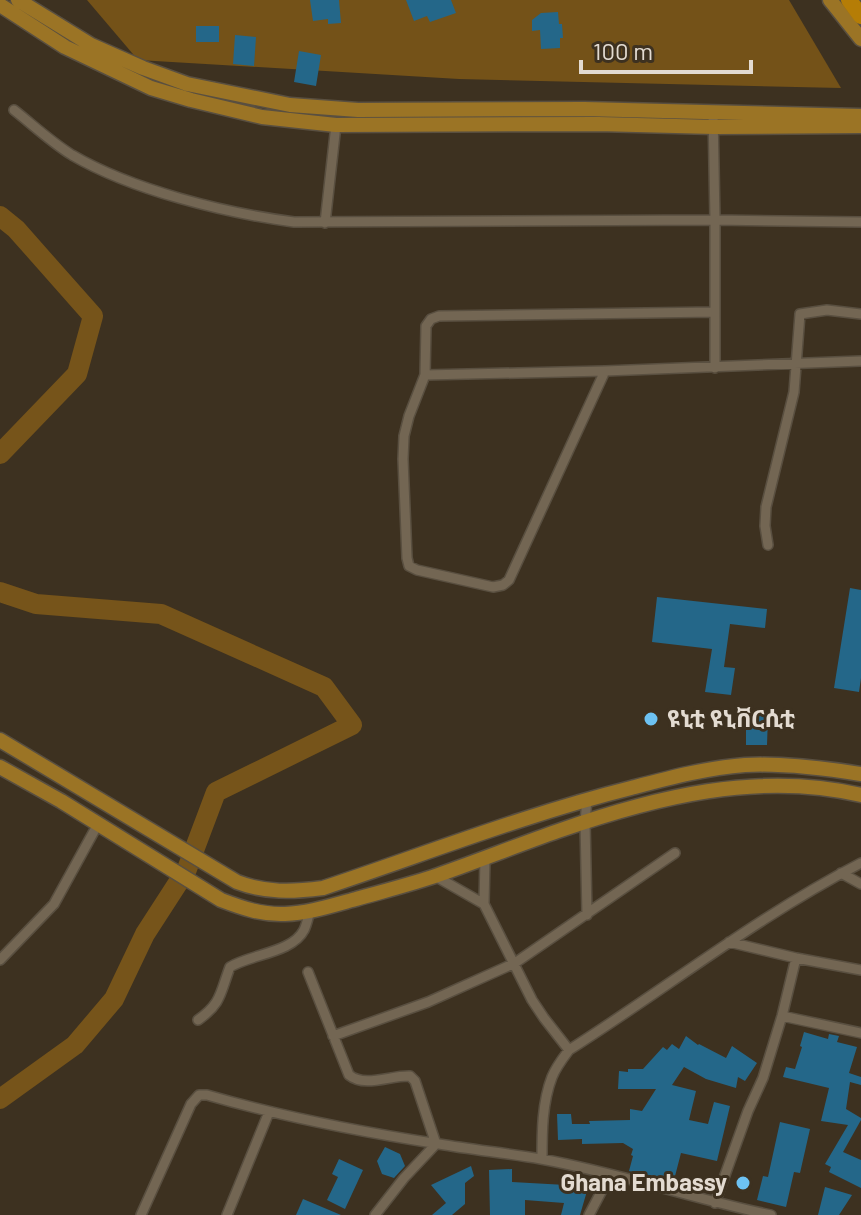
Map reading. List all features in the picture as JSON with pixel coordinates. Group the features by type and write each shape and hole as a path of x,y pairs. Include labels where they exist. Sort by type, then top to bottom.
{"highway":[{"path":"849,0 861,16"}],"main road":[{"path":"18,0 88,51 151,88 262,117 336,125 598,124 861,116"},
{"path":"830,0 861,39"},
{"path":"0,5 40,33 88,51 187,84 290,105 358,110 584,109 713,120 861,126"},
{"path":"0,740 237,882 284,892 323,888 587,799 696,772 748,765 815,767 861,774"},
{"path":"0,767 221,900 260,913 285,914 310,911 435,876 585,822 698,792 746,786 790,786 861,795"}],"street":[{"path":"14,110 72,155 97,168 145,187 263,218 325,223 861,222"},
{"path":"713,120 715,368"},
{"path":"325,223 336,125"},
{"path":"768,545 766,507 794,392 800,314 827,310 861,314"},
{"path":"605,371 509,580 493,587 409,566 404,436 425,375 426,326 431,319 439,316 714,312"},
{"path":"425,375 861,361"},
{"path":"587,799 587,915"},
{"path":"0,960 54,904 98,824"},
{"path":"333,1036 428,1002 515,963 675,853"},
{"path":"485,858 484,904 538,1009 569,1050"},
{"path":"542,1159 546,1099 553,1074 569,1050 630,1012 729,942 861,863"},
{"path":"841,873 861,884"},
{"path":"435,876 484,904"},
{"path":"198,1020 221,997 230,967 293,942 302,933 310,911"},
{"path":"729,942 861,970"},
{"path":"715,1203 763,1078 796,958"},
{"path":"308,972 349,1075 363,1081 410,1076 415,1081 436,1144"},
{"path":"782,1016 861,1033"},
{"path":"141,1215 196,1098 207,1095 269,1112 436,1144 542,1159 771,1215"},
{"path":"227,1215 269,1112"},
{"path":"375,1215 436,1144"},
{"path":"589,1215 610,1175"}],"shaded area":[{"path":"87,0 789,0 841,88 459,79 138,60"}],"building":[{"path":"310,0 339,0 341,23 328,24 328,19 313,21"},
{"path":"406,0 451,0 456,13 430,22 427,16 414,21"},
{"path":"558,12 563,38 560,38 560,48 541,49 540,30 532,31 532,20 541,13"},
{"path":"196,26 219,26 219,42 196,42"},
{"path":"235,35 256,37 254,66 233,64"},
{"path":"299,51 321,55 316,86 294,82"},
{"path":"850,588 861,590 859,692 834,688"},
{"path":"657,597 767,609 765,628 730,624 724,667 735,668 731,695 705,692 712,649 652,642"},
{"path":"746,716 768,716 767,745 746,745"},
{"path":"804,1032 828,1039 829,1034 839,1036 837,1042 857,1047 849,1073 861,1077 861,1085 850,1082 846,1109 861,1120 843,1152 861,1160 861,1188 829,1172 831,1167 825,1164 848,1125 821,1121 829,1088 783,1077 786,1067 795,1069"},
{"path":"686,1036 726,1058 732,1046 757,1063 745,1081 738,1077 736,1088 706,1079 684,1067 672,1085 696,1091 689,1120 708,1124 714,1102 730,1106 717,1161 681,1153 674,1180 629,1171 633,1149 623,1143 582,1144 582,1139 558,1140 557,1114 571,1114 572,1124 590,1124 589,1121 630,1120 630,1109 642,1111 656,1089 618,1089 619,1071 643,1069 663,1047 667,1050 672,1044 679,1049"},
{"path":"780,1122 810,1129 800,1173 794,1172 786,1207 757,1200 763,1176 768,1177"},
{"path":"385,1147 400,1154 405,1166 394,1178 382,1174 377,1161"},
{"path":"339,1159 363,1170 345,1209 327,1200 338,1177 332,1174"},
{"path":"471,1166 474,1176 465,1183 465,1204 452,1215 432,1215 446,1203 431,1185"},
{"path":"512,1169 512,1182 566,1185 587,1191 580,1215 561,1215 564,1203 525,1200 525,1215 490,1215 489,1170"},
{"path":"825,1187 852,1195 839,1215 818,1215"},
{"path":"303,1199 341,1215 296,1215"}],"waterway":[{"path":"0,216 16,229 93,316 77,374 0,454"},
{"path":"0,592 36,604 161,614 324,687 352,725 216,792 187,869 145,934 114,999 75,1045 0,1099"}],"place":[{"name":"ዩኒቲ ዩኒቨርሲቲ","path":"651,719"},
{"name":"Ghana Embassy","path":"743,1183"}]}
